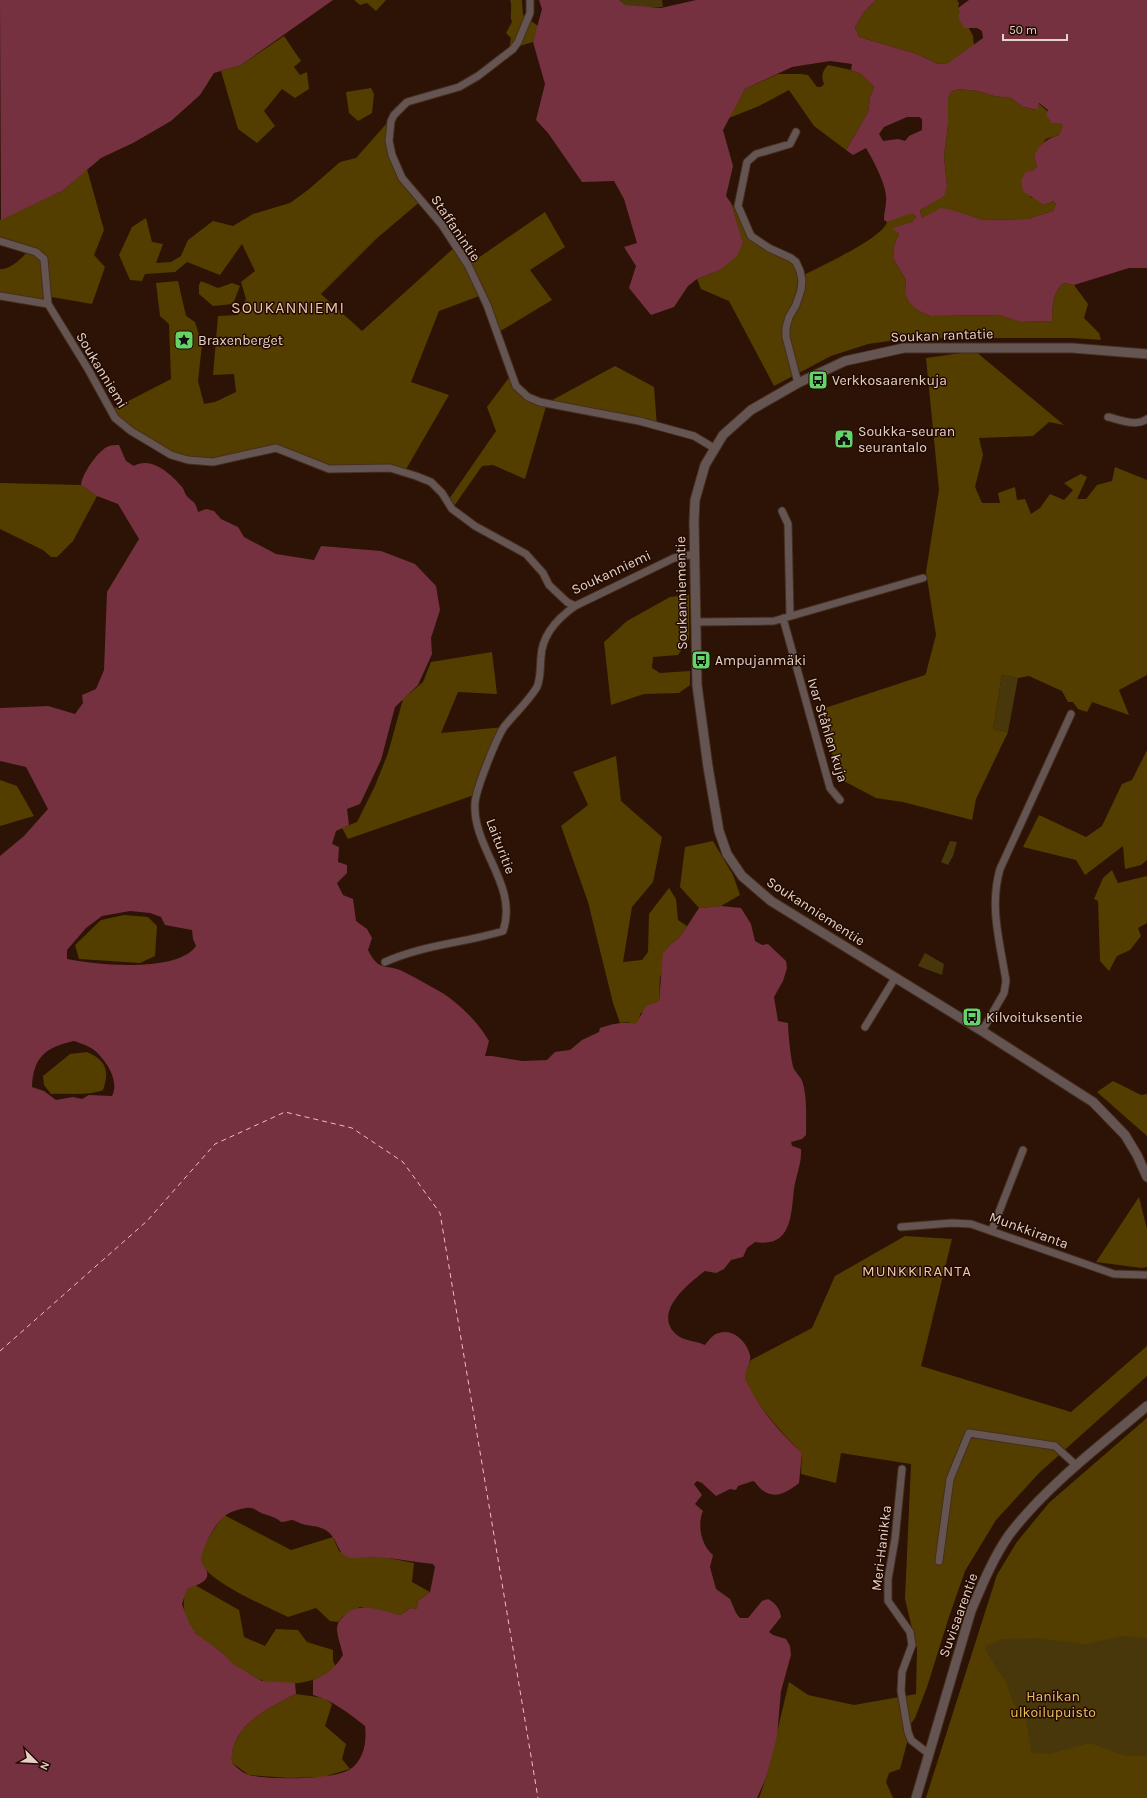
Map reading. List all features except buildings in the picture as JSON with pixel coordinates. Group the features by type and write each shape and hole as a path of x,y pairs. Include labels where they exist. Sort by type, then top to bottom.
{"street":[{"name":"Staffanintie","path":"530,0 530,13 518,42 513,49 478,76 459,87 407,102 394,115 391,121 390,131 392,155 402,178 442,225 468,265 487,305 516,386 528,397 540,402 639,421 694,436 714,448"},
{"path":"796,132 790,144 756,154 747,162 738,206 751,236 769,248 791,258 796,262 800,271 802,280 801,290 796,305 789,317 786,328 786,337 798,383"},
{"path":"0,241 28,248 41,254 44,259 48,304 0,296"},
{"name":"Soukanniemi","path":"48,304 88,369 115,418 130,431 171,455 188,460 213,462 276,448 329,469 390,468 416,476 431,482 442,493 452,508 475,526 526,554 543,573 549,585 567,602 575,606 666,561 695,554"},
{"name":"Soukan rantatie","path":"698,488 705,465 714,448 723,435 741,418 798,383 845,361 904,348 1072,348 1147,354"},
{"path":"1108,417 1135,423 1140,423 1147,419"},
{"name":"Soukanniementie","path":"698,488 694,522 697,685 708,767 720,837 726,854 742,876 771,901 982,1030 1093,1102 1125,1135 1137,1155 1147,1177"},
{"name":"Ivar Ståhlen kuja","path":"782,511 788,524 787,617 830,788 840,800"},
{"path":"697,622 767,621 787,617 923,578"},
{"name":"Laituritie","path":"385,962 404,953 475,939 503,931 507,914 503,887 477,828 475,803 498,739 504,727 528,700 537,686 540,676 541,655 548,634 562,615 575,606"},
{"path":"982,1030 1004,993 1006,981 994,903 995,885 1000,868 1071,714"},
{"path":"865,1027 895,978"},
{"path":"992,1230 1023,1150"},
{"name":"Munkkiranta","path":"901,1227 959,1223 971,1224 992,1230 1114,1274 1147,1275"},
{"name":"Suvisaarentie","path":"916,1798 971,1611 992,1563 1019,1523 1042,1497 1147,1406"},
{"path":"939,1561 950,1479 969,1433 1055,1446 1077,1466"},
{"name":"Meri-Hanikka","path":"902,1469 895,1539 888,1579 888,1601 910,1632 912,1645 902,1672 901,1691 908,1732 911,1740 929,1754"}],"green space":[{"path":"606,0 662,0 663,7 650,7 648,15"},
{"path":"1002,675 1018,678 1008,732 993,729"},
{"path":"950,841 957,842 953,856 948,865 941,862"},
{"path":"925,953 944,964 942,975 918,966"},
{"name":"Hanikan ulkoilupuisto","path":"1147,1418 1147,1798 926,1798 997,1575 1017,1542 1049,1503"}],"shaded area":[{"path":"0,0 333,0 241,65 214,73 200,95 171,121 133,143 101,158 62,191 1,220"},
{"path":"354,0 386,0 376,11 367,3 360,5"},
{"path":"510,0 522,0 523,15 538,26 533,42 509,49 511,38 506,33 512,22"},
{"path":"539,0 619,0 625,5 661,8 696,0 876,0 863,13 855,27 859,37 917,54 938,64 948,63 983,38 982,31 977,28 964,28 958,17 960,13 958,8 969,0 1147,0 1147,268 1129,268 1074,285 1064,283 1057,291 1055,296 1052,321 1021,322 999,315 930,316 917,310 909,302 905,292 906,280 893,258 894,246 899,234 892,228 912,222 916,217 912,213 887,222 884,220 886,203 885,188 872,159 866,148 853,155 846,150 868,112 870,97 874,87 861,74 851,70 852,64 830,61 792,67 745,89 723,130 733,166 726,196 731,203 743,243 737,256 720,270 697,279 688,286 674,307 651,315 629,288 636,266 624,247 637,243 624,199 614,181 582,182 548,133 536,120 545,84 533,42 542,9","holes":["958,89 978,91 994,96 1011,98 1023,107 1037,110 1039,103 1048,110 1046,115 1052,123 1061,123 1063,127 1059,135 1044,142 1036,152 1034,156 1037,167 1032,171 1026,172 1021,180 1023,191 1028,195 1044,205 1053,201 1056,204 1053,211 1027,219 983,220 953,210 941,208 922,218 920,210 944,196 947,186 944,156 948,125 948,99 951,92","907,117 919,117 922,119 922,130 909,136 905,141 898,139 883,141 879,134 884,127"]},
{"path":"876,0 957,0 959,3 958,8 973,36 974,46 948,63 938,64 917,54 859,37 855,27 863,13"},
{"path":"284,36 301,61 294,67 300,75 307,72 309,89 295,98 282,89 264,111 275,126 257,143 238,129 221,71 241,65"},
{"path":"828,65 851,70 861,74 874,87 870,97 868,112 846,150 814,126 789,90 759,106 729,118 745,89 778,74 808,75 817,87 821,87 824,84 824,70"},
{"path":"371,88 374,94 372,113 358,121 349,113 346,92"},
{"path":"958,89 978,91 994,96 1011,98 1023,107 1036,110 1038,103 1061,123 1064,127 1059,135 1046,139 1034,156 1037,167 1032,171 1030,197 1038,199 1044,205 1053,201 1056,204 1053,211 1027,219 983,220 953,210 922,218 920,210 938,199 947,186 944,156 948,125 948,99 951,92"},
{"path":"394,115 389,141 402,178 422,200 376,239 321,294 362,331 456,246 468,265 545,212 565,247 530,270 552,300 497,333 482,295 439,311 411,382 449,395 405,471 329,469 276,448 213,462 188,460 151,443 111,410 171,379 169,324 160,316 156,283 178,281 186,316 195,322 202,345 198,381 204,404 215,402 236,392 234,374 213,375 218,316 238,315 246,299 241,282 255,271 242,244 220,275 187,262 175,272 145,274 142,281 130,280 119,255 132,227 146,218 152,242 163,244 156,263 171,262 181,256 188,240 213,221 233,226 253,214 290,203 308,190 340,162 356,158"},
{"path":"87,169 104,230 94,255 105,267 92,304 46,296 48,304 0,296 0,269 4,269 12,265 24,256 29,249 0,241 0,220 62,191"},
{"path":"731,203 750,230 761,241 794,257 804,275 875,236 883,229 887,222 912,212 916,218 912,222 893,228 899,234 894,246 893,258 906,280 905,292 917,310 930,316 999,315 1021,322 1052,321 1055,295 1064,283 1074,285 1088,304 1084,318 1099,333 1101,340 1073,338 911,338 868,344 831,356 774,386 729,301 701,289 697,279 720,270 743,244"},
{"path":"201,281 218,288 232,283 240,286 233,304 213,306 199,294 199,285"},
{"path":"975,351 1064,425 1049,422 1033,436 979,438 983,455 975,487 982,503 1000,503 998,493 1015,487 1017,500 1025,499 1031,514 1040,508 1050,494 1064,500 1073,490 1064,483 1081,474 1087,477 1077,499 1086,499 1097,485 1112,481 1115,467 1147,480 1147,675 1119,690 1129,715 1092,702 1087,712 1078,709 1073,702 1068,702 1062,691 1029,676 1018,678 1002,675 993,729 1008,732 976,799 972,820 903,802 876,798 840,779 819,710 925,675 926,673 936,635 926,572 939,490 926,358"},
{"path":"615,366 654,387 657,426 547,403"},
{"path":"511,375 516,386 547,403 525,479 493,465 482,466 452,509 447,502 496,431 487,407"},
{"path":"119,445 126,461 134,466 140,463 154,465 172,477 183,488 185,494 194,503 198,512 206,509 214,511 221,519 238,527 244,537 276,554 314,560 321,546 381,551 415,564 436,586 440,610 431,638 432,654 418,685 395,707 381,760 360,804 347,809 349,825 336,831 332,844 339,847 338,862 347,865 347,873 337,883 343,895 353,899 356,921 367,929 372,938 368,950 371,956 380,965 397,969 439,991 460,1007 479,1027 489,1041 485,1056 522,1061 547,1060 555,1052 570,1050 582,1040 599,1032 600,1028 618,1023 636,1024 646,1006 659,1001 663,953 680,937 699,908 721,906 741,908 751,924 755,941 762,945 768,944 786,961 787,968 783,981 774,997 778,1021 788,1023 793,1066 803,1084 806,1100 806,1135 802,1139 791,1142 792,1146 801,1149 801,1154 790,1219 783,1235 776,1240 767,1243 755,1242 747,1248 743,1257 731,1260 724,1269 716,1273 705,1271 690,1283 675,1299 670,1308 668,1317 670,1326 677,1335 687,1340 705,1345 715,1335 729,1332 739,1337 743,1341 750,1355 750,1362 745,1378 751,1391 771,1420 802,1453 799,1483 781,1494 777,1495 767,1493 753,1481 738,1486 736,1490 730,1489 716,1496 702,1483 697,1481 694,1484 702,1495 695,1504 703,1511 700,1522 701,1534 706,1546 713,1555 710,1567 716,1589 730,1599 736,1613 740,1618 748,1618 762,1601 768,1599 773,1602 777,1606 781,1617 769,1632 773,1635 786,1639 790,1646 791,1655 781,1691 777,1736 766,1778 757,1798 0,1798 0,856 24,836 48,809 26,767 0,761 0,708 48,706 75,714 83,703 82,695 96,689 104,670 107,592 139,539 118,504 97,496 81,485 87,469 100,452 109,446","holes":["130,911 150,913 161,917 165,925 192,930 193,939 196,946 186,955 155,964 115,965 67,959 67,950 86,928 102,916","74,1041 90,1047 99,1054 113,1077 114,1090 112,1096 89,1095 82,1099 73,1097 56,1100 44,1091 32,1087 35,1068 38,1061 49,1050 64,1043","243,1508 254,1509 281,1522 293,1520 302,1524 322,1528 329,1532 338,1548 348,1557 390,1558 433,1564 435,1567 430,1592 418,1601 417,1609 411,1608 400,1615 371,1608 364,1608 351,1611 343,1616 337,1628 343,1655 331,1670 313,1680 313,1695 334,1704 365,1726 365,1744 361,1756 349,1770 329,1776 271,1778 249,1775 232,1763 233,1750 237,1739 252,1720 274,1705 296,1694 295,1683 262,1681 233,1664 223,1653 196,1634 189,1623 182,1604 187,1589 201,1583 207,1577 207,1572 201,1560 204,1549 214,1529 226,1515"]},
{"path":"0,483 81,485 97,496 73,541 57,557 51,557 43,550 0,529"},
{"path":"689,595 689,639 678,655 653,657 652,668 660,673 690,671 690,685 679,693 644,694 611,705 604,642 627,621 670,597"},
{"path":"492,652 497,694 458,692 441,733 504,727 477,794 348,839 342,828 357,822 375,786 388,753 403,699 423,682 431,662"},
{"path":"1147,750 1147,860 1141,865 1125,869 1123,846 1085,875 1076,860 1023,847 1039,815 1086,837 1102,826 1122,784 1132,780"},
{"path":"616,756 621,801 662,837 653,882 632,907 623,962 642,960 648,952 649,914 669,888 676,899 678,920 687,926 680,937 670,945 660,978 659,1001 640,1014 639,1021 636,1025 627,1022 620,1023 613,1003 588,902 561,826 588,805 573,772"},
{"path":"0,780 17,786 34,816 0,826"},
{"path":"713,841 733,875 740,895 721,906 699,908 680,887 685,847"},
{"path":"1112,870 1118,883 1147,876 1147,923 1138,928 1141,936 1130,950 1117,956 1109,971 1100,961 1098,901 1094,899 1103,878"},
{"path":"124,915 148,917 157,926 155,956 140,963 79,959 75,945 101,920"},
{"path":"87,1052 98,1059 105,1067 106,1077 103,1090 84,1094 51,1094 44,1085 43,1076 70,1054"},
{"path":"1113,1081 1141,1095 1147,1094 1147,1136 1097,1092"},
{"path":"1139,1197 1147,1229 1147,1267 1142,1268 1096,1262"},
{"path":"905,1236 952,1239 921,1366 1071,1412 1147,1346 1147,1376 1039,1473 996,1520 965,1571 927,1687 915,1718 905,1732 907,1743 900,1769 889,1773 886,1782 893,1798 759,1798 766,1778 789,1682 808,1695 854,1705 916,1694 917,1649 905,1599 911,1464 841,1453 836,1483 801,1474 802,1453 760,1406 747,1386 745,1378 746,1369 751,1360 812,1328 835,1276"},
{"name":"Hanikan ulkoilupuisto","path":"1147,1418 1147,1638 1123,1636 1085,1644 1037,1638 1003,1639 986,1646 985,1650 1006,1682 1013,1703 1026,1719 1031,1753 1050,1754 1089,1743 1126,1756 1147,1756 1147,1798 926,1798 997,1575 1017,1542 1049,1503"},
{"path":"224,1515 291,1550 333,1537 339,1551 357,1558 370,1556 383,1557 414,1563 412,1582 430,1592 418,1601 417,1609 411,1608 400,1615 360,1607 342,1617 338,1622 330,1621 316,1608 288,1617 239,1593 214,1577 205,1569 201,1561 203,1550 209,1537"},
{"path":"195,1585 239,1610 244,1637 265,1646 276,1629 298,1630 307,1642 333,1650 333,1661 336,1667 320,1677 302,1683 292,1684 264,1681 240,1669 232,1664 222,1652 199,1637 186,1619 184,1606 185,1595 187,1589"},
{"path":"296,1694 324,1698 332,1704 325,1726 346,1744 342,1759 350,1769 323,1777 289,1778 249,1775 232,1763 233,1750 237,1739 252,1720 274,1705"}],"ferry route":[{"path":"0,1351 147,1221 215,1144 285,1112 352,1128 403,1162 440,1213 538,1798"}],"place":[{"name":"Braxenberget","path":"184,340"},
{"name":"Verkkosaarenkuja","path":"818,380"},
{"name":"Soukka-seuran seurantalo","path":"844,439"},
{"name":"Ampujanmäki","path":"701,660"},
{"name":"Kilvoituksentie","path":"972,1017"}],"district":[{"name":"SOUKANNIEMI","path":"288,307"},
{"name":"MUNKKIRANTA","path":"917,1271"}]}
